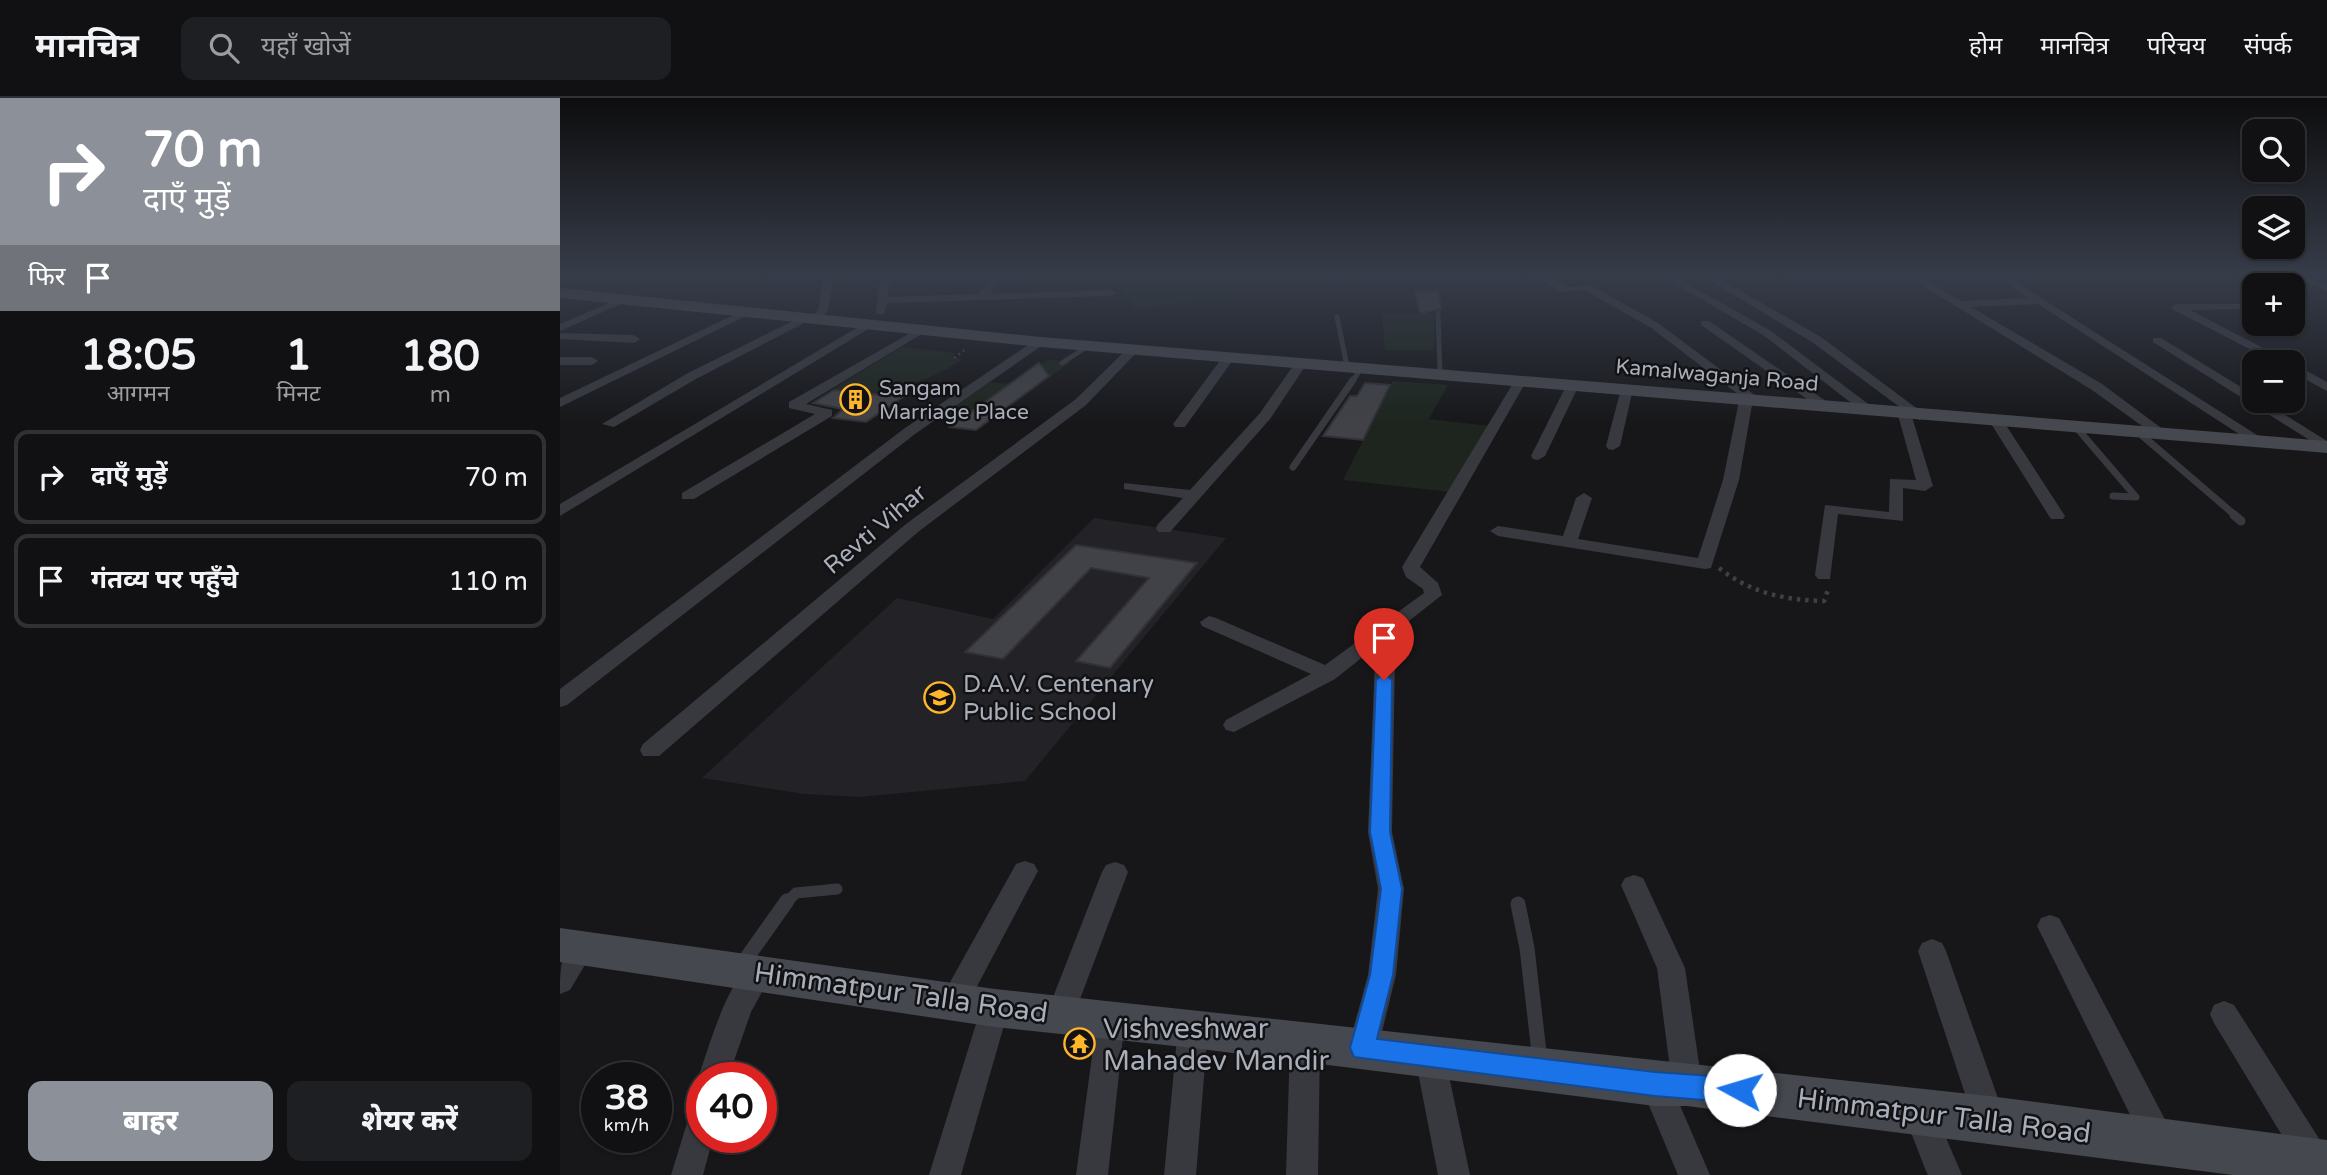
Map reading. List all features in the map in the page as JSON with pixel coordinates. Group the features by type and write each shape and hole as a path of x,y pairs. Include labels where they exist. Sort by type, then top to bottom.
{"main road":[{"name":"Kamalwaganja Road","path":"866,325 1872,412 2327,447"},
{"name":"Himmatpur Talla Road","path":"567,958 748,971 974,1005 1989,1119 2161,1142 2222,1161 2322,1163"}],"street":[{"path":"560,403 719,325"},
{"path":"609,424 704,370 797,325"},
{"path":"1498,531 1705,564 1731,480 1751,401 1654,325"},
{"path":"1708,325 1829,408"},
{"path":"1753,325 1872,412"},
{"path":"1795,325 1853,365 1913,415 1925,486 1895,482 1896,518 1831,508 1824,575"},
{"path":"1997,325 2097,387 2161,433"},
{"path":"2080,325 2260,442"},
{"path":"2212,325 2260,350"},
{"path":"560,511 873,326"},
{"path":"688,496 827,413 794,405 921,330"},
{"path":"560,336 634,339"},
{"path":"2157,340 2327,447"},
{"path":"560,700 910,431 1041,342"},
{"name":"Revti Vihar","path":"651,751 912,528 1081,402 1133,350"},
{"path":"1180,424 1229,357"},
{"path":"560,360 592,361"},
{"path":"1164,528 1265,416 1302,362"},
{"path":"2305,374 2327,387"},
{"path":"1234,725 1378,649 1433,595 1432,587 1412,573 1411,567 1521,380"},
{"path":"1538,456 1573,385"},
{"path":"560,388 588,389"},
{"path":"1613,446 1627,389"},
{"path":"1997,422 2057,516"},
{"path":"1129,486 1196,495"},
{"path":"1569,542 1584,498"},
{"path":"1209,622 1328,674"},
{"path":"1363,1048 1382,975 1391,889 1380,832 1378,649"},
{"path":"945,1175 974,1005 1025,872"},
{"path":"1060,1015 1115,872"},
{"path":"1634,885 1671,968 1671,1084 1694,1175"},
{"path":"2050,926 2161,1142"},
{"path":"1932,951 1989,1119"},
{"path":"719,1062 748,971"},
{"path":"2224,1014 2322,1163"},
{"path":"1092,1175 1111,1019"},
{"path":"1180,1175 1181,1137 1193,1028"},
{"path":"1302,1175 1305,1043"},
{"path":"1430,1057 1454,1175"},
{"path":"1919,1111 1937,1160 1947,1175"},
{"path":"687,1175 693,1153"}],"lane":[{"path":"1293,467 1354,366 1340,325"},
{"path":"1438,325 1440,373"},
{"path":"1062,363 1088,346"},
{"path":"2076,428 2136,498 2113,496"},
{"path":"2138,432 2241,521"},
{"path":"748,971 789,898 796,892 837,890"},
{"path":"1518,904 1527,948 1541,1068"}],"path":[{"path":"1705,564 1719,567 1755,590 1793,600 1824,601 1829,588 1824,575"}],"shaded area":[{"path":"1383,325 1434,325 1434,350 1385,350"},
{"path":"902,347 956,353 951,357 963,359 947,369 900,386 886,395 831,390"},
{"path":"1048,360 1071,362 1034,388 1008,385 956,423 934,420 990,382 1010,384"},
{"path":"1393,381 1448,385 1429,419 1490,426 1450,492 1343,480"},
{"name":"D.A.V. Centenary Public School","path":"1094,518 1226,538 1025,781 860,797 804,794 702,778 897,598 993,619"}],"building":[{"path":"1039,363 1049,376 976,430 950,427"},
{"path":"1365,383 1390,385 1363,440 1323,436 1350,396 1357,396"},
{"name":"Sangam Marriage Place","path":"834,390 903,397 866,422 833,418 843,409 813,403"},
{"path":"1076,545 1197,563 1110,668 1076,661 1149,578 1091,568 1003,659 965,652"}],"place":[{"name":"Sangam Marriage Place","path":"856,400"},
{"name":"D.A.V. Centenary Public School","path":"940,698"},
{"name":"Vishveshwar Mahadev Mandir","path":"1080,1044"}],"route":[{"path":"1384,680 1380,832 1391,889 1382,975 1363,1048 1655,1084 1687,1084 1740,1090"}]}
